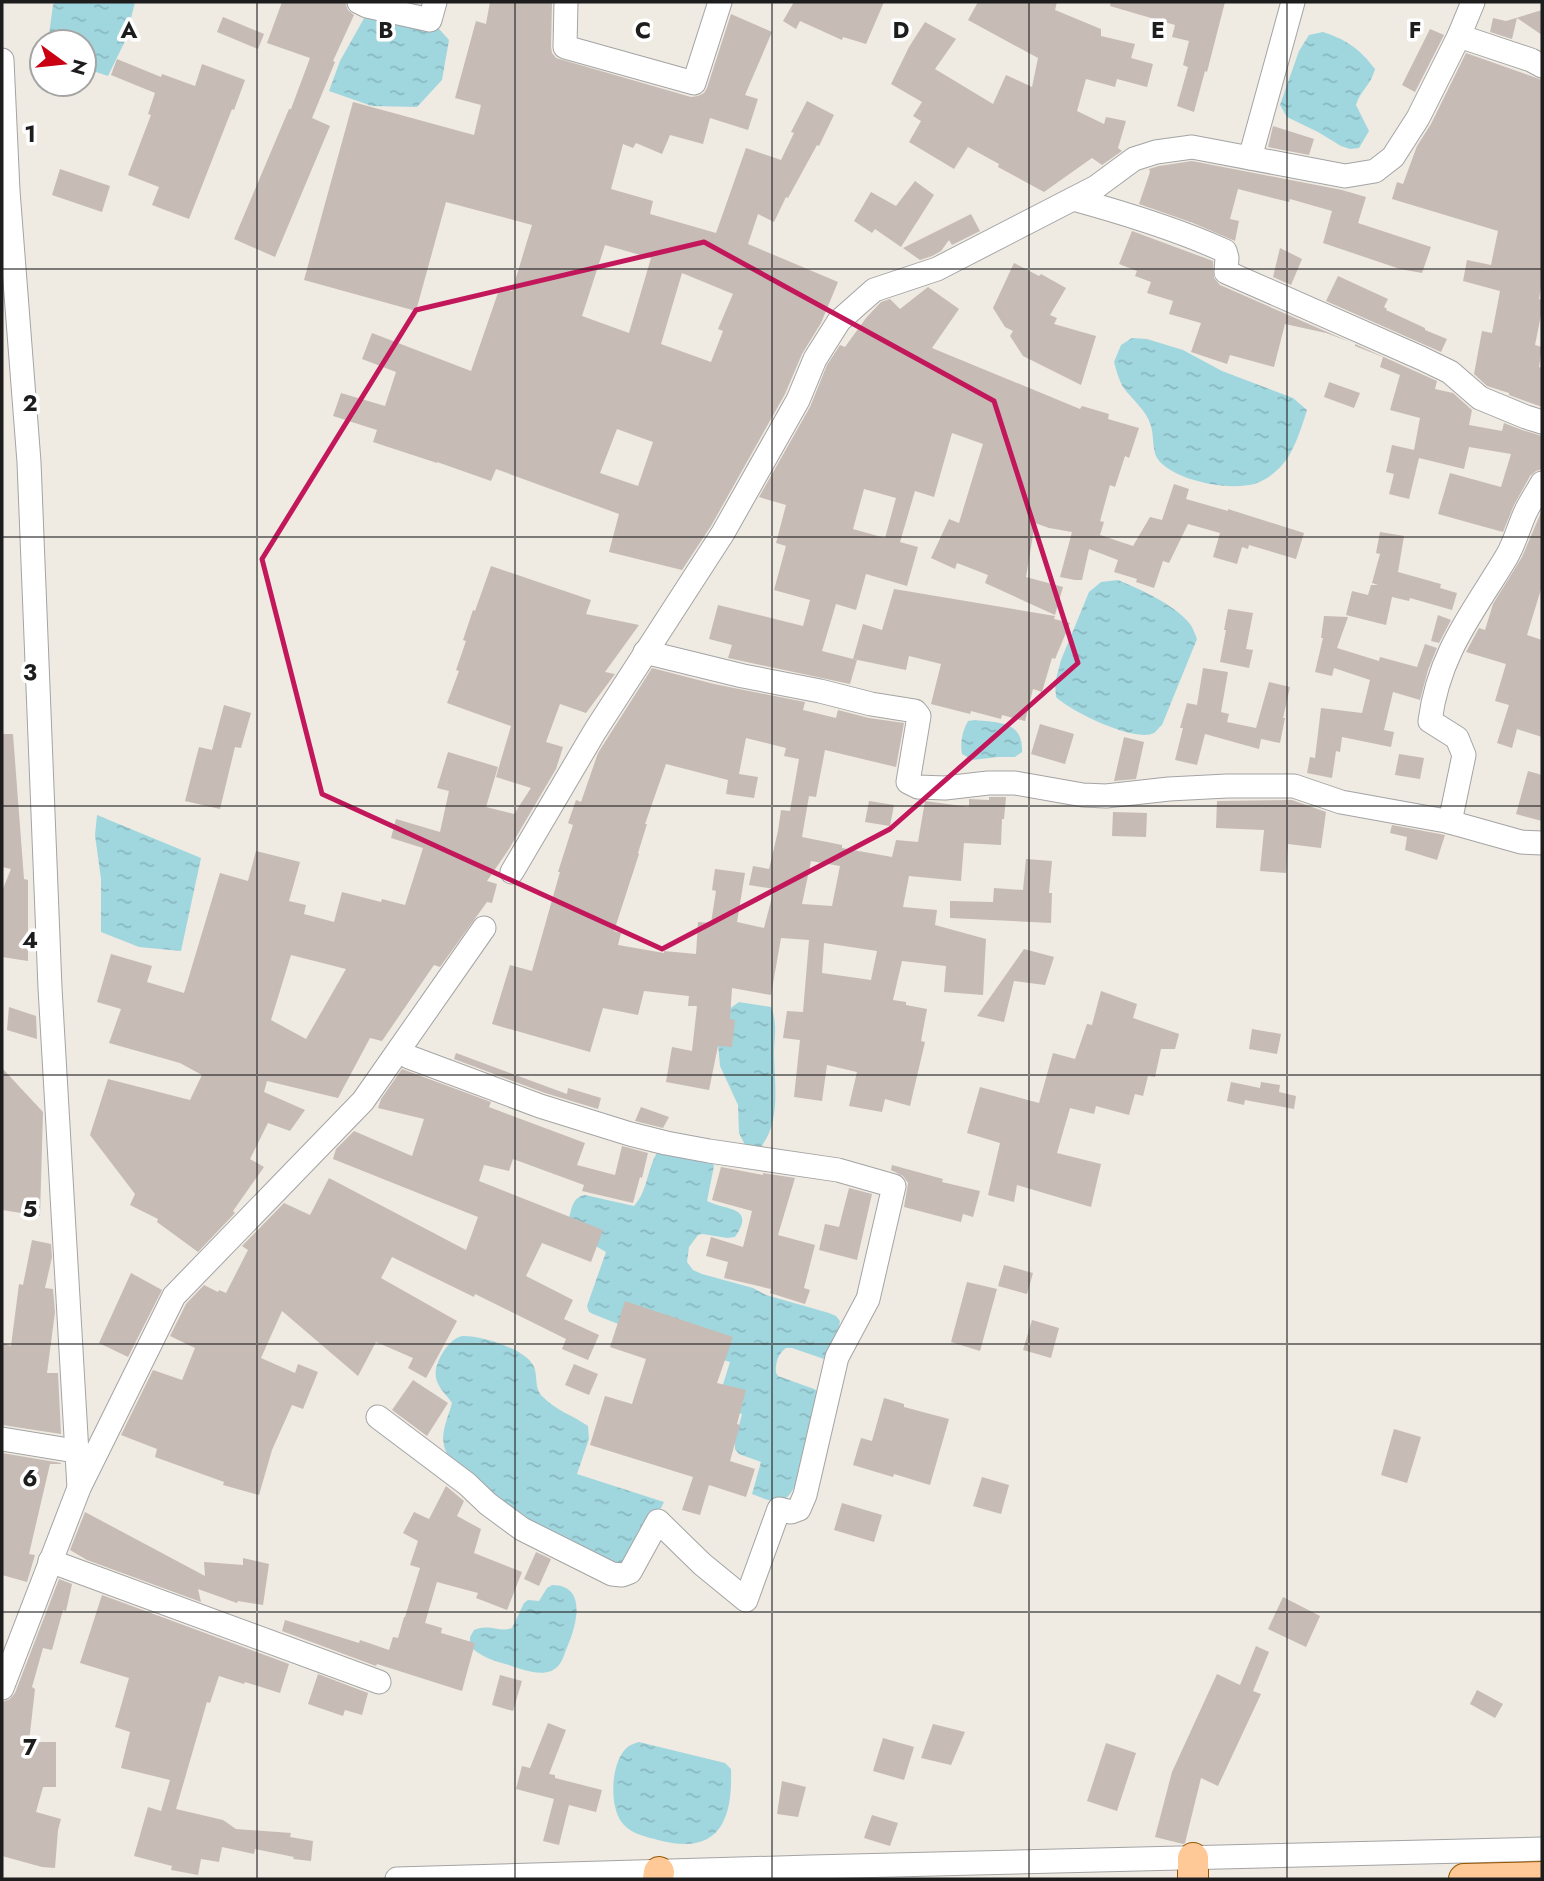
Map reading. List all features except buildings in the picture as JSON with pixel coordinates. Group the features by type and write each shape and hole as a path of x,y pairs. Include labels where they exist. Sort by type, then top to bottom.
{"main road":[{"path":"1464,1879 1542,1877"}],"street":[{"path":"359,2 430,20 435,2"},
{"path":"566,2 565,47 694,83 720,2"},
{"path":"1250,158 1293,2"},
{"path":"512,872 595,731 723,533 798,400 815,359 839,321 874,290 937,269 1096,187 1134,159 1156,152 1192,147 1345,176 1374,171 1393,157 1418,118 1473,2"},
{"path":"1459,36 1542,66"},
{"path":"2,60 8,191 29,462 50,988 79,1488"},
{"path":"1073,199 1108,208 1225,251 1226,272 1421,358 1450,372 1479,398 1542,422"},
{"path":"1450,822 1464,755 1457,738 1430,721 1433,696 1461,629 1509,553 1542,483"},
{"path":"646,652 870,704 915,711 919,716 908,782 918,788 1015,783 1083,795 1106,796 1169,789 1294,786 1341,802 1450,822 1521,842 1542,843"},
{"path":"2,1688 79,1488 174,1296 363,1101 484,928"},
{"path":"378,1417 467,1483 488,1504 523,1529 612,1574 630,1572 658,1521 702,1564 746,1600 779,1509 791,1512 799,1509 805,1495 837,1357 868,1299 894,1186 838,1170 709,1151 630,1134 540,1106 409,1058"},
{"path":"2,1438 75,1451"},
{"path":"50,1561 379,1682"},
{"path":"397,1879 1193,1869 1542,1850"}],"highlighted area":[{"path":"704,242 994,401 1078,663 890,829 662,949 322,794 262,559 416,310"}],"water":[{"path":"55,2 135,2 126,39 108,76 98,73 98,28 50,28"},
{"path":"367,13 431,20 449,40 442,80 417,107 372,106 329,91 340,61"},
{"path":"1323,32 1352,46 1375,69 1356,105 1369,131 1359,148 1341,146 1287,117 1280,105 1299,51 1309,35"},
{"path":"1132,338 1147,339 1183,350 1222,371 1293,398 1307,410 1294,446 1283,464 1260,482 1233,486 1189,478 1165,466 1155,454 1149,420 1123,387 1114,362 1121,345"},
{"path":"1118,580 1157,598 1175,610 1190,624 1197,639 1162,725 1154,733 1145,735 1103,724 1056,697 1055,683 1061,660 1089,592 1101,582"},
{"path":"968,721 1001,723 1014,729 1019,734 1022,752 1015,757 973,760 962,754 964,729"},
{"path":"97,815 201,858 181,951 139,947 101,932 101,879 95,835"},
{"path":"739,1002 771,1007 774,1018 774,1114 767,1138 760,1148 745,1145 739,1133 738,1105 720,1066 718,1044 725,1012"},
{"path":"658,1151 712,1161 714,1166 707,1201 741,1215 741,1227 735,1237 698,1235 689,1247 687,1262 693,1270 829,1313 840,1321 838,1336 827,1360 792,1348 786,1348 778,1359 778,1376 819,1392 801,1471 788,1497 779,1501 752,1494 761,1462 739,1454 735,1449 742,1414 716,1407 730,1362 661,1340 589,1312 587,1306 606,1252 594,1245 569,1218 574,1203 585,1195 634,1206 639,1200"},
{"path":"462,1336 491,1341 522,1354 534,1367 538,1390 543,1397 553,1406 588,1426 589,1439 577,1474 664,1502 627,1568 525,1524 451,1460 443,1439 452,1403 438,1385 436,1372 439,1359 447,1347"},
{"path":"552,1585 571,1591 576,1607 571,1636 558,1667 541,1673 524,1670 488,1658 470,1646 470,1637 474,1630 485,1627 512,1628 524,1603 528,1600 539,1601"},
{"path":"639,1742 725,1763 731,1769 729,1805 725,1819 708,1839 678,1844 658,1840 631,1831 619,1818 615,1808 615,1772 623,1752"}]}
